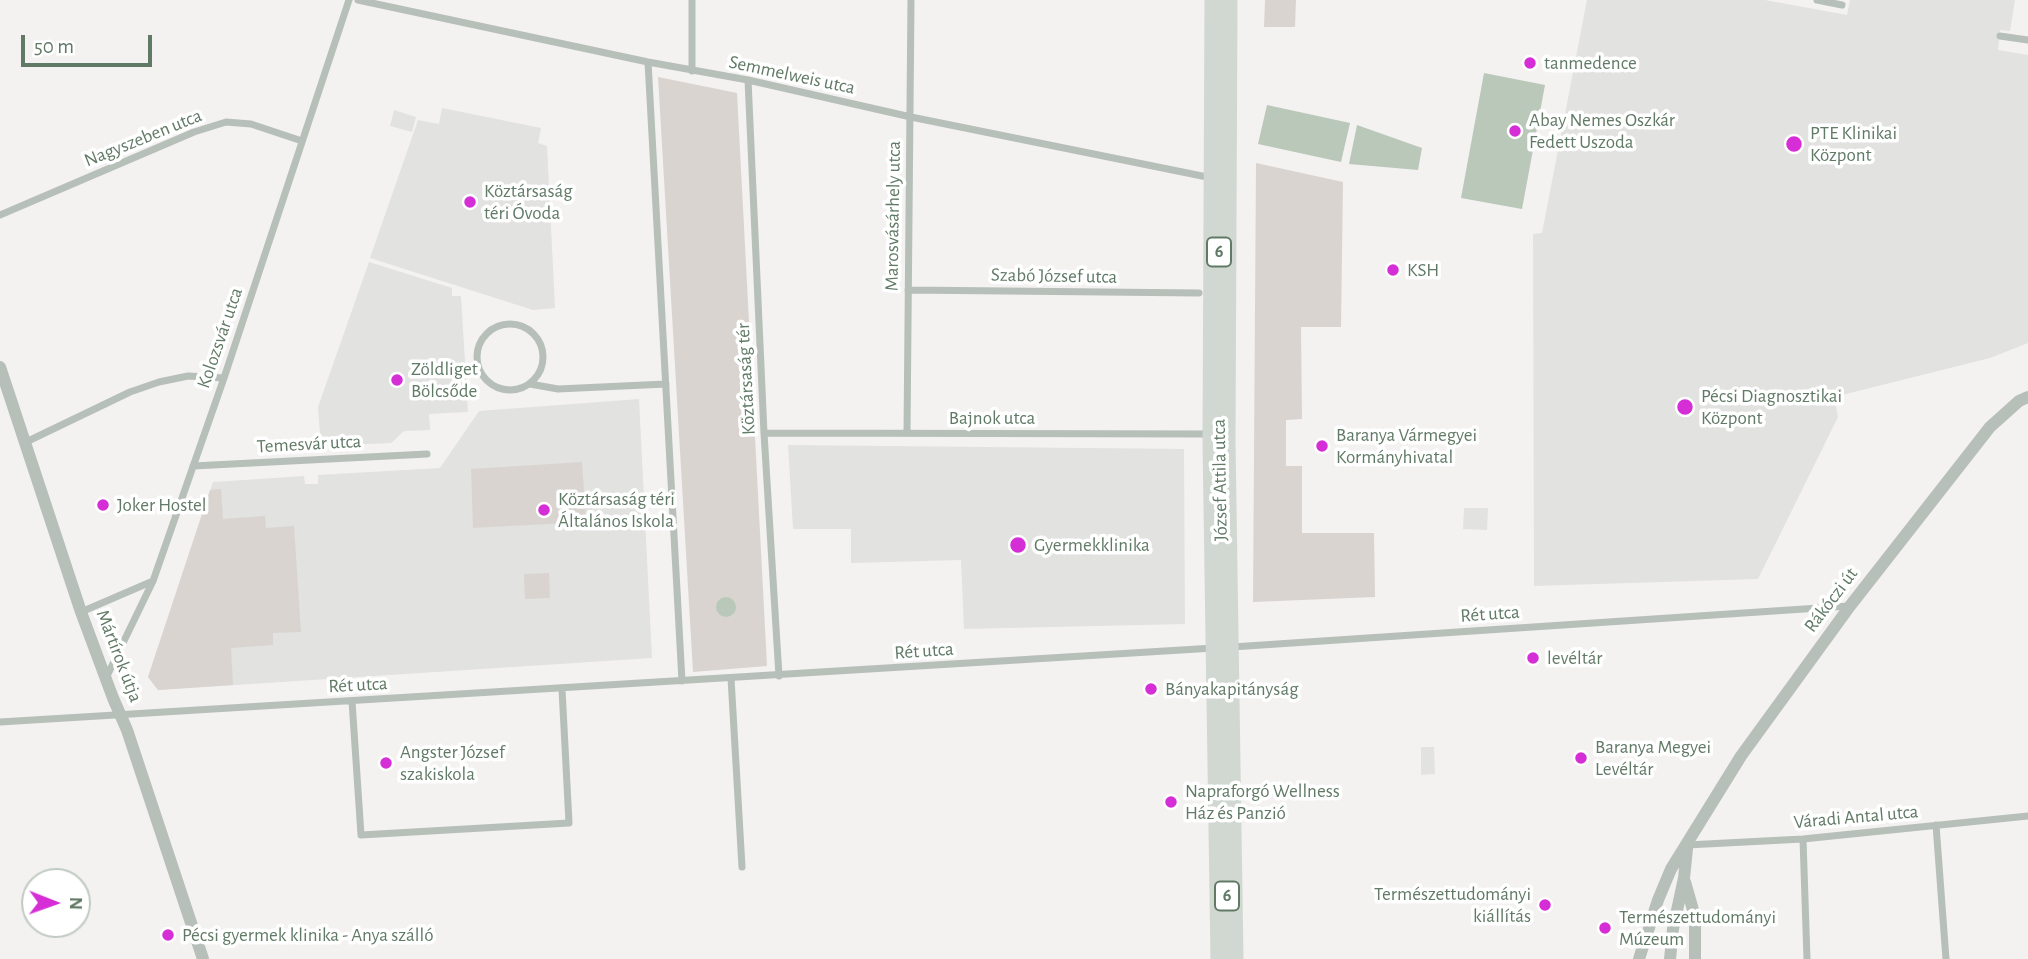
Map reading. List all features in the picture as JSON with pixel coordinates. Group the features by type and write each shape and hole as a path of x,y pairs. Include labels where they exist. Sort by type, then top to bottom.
{"main road":[{"name":"József Attila utca","path":"1221,0 1219,434 1227,959"}],"street":[{"name":"Kolozsvár utca","path":"106,679 153,582 224,378 349,0"},
{"name":"Semmelweis utca","path":"358,0 1219,180"},
{"path":"692,0 692,71"},
{"name":"Marosvásárhely utca","path":"907,433 911,0"},
{"path":"1817,0 1842,5"},
{"path":"2000,36 2028,40"},
{"path":"649,62 682,681"},
{"name":"Köztársaság tér","path":"748,80 764,433 779,676"},
{"name":"Nagyszeben utca","path":"0,215 194,132 226,122 251,124 302,141"},
{"name":"Szabó József utca","path":"908,290 1199,293"},
{"path":"530,384 538,374 542,362 542,349 536,337 526,328 514,324 501,325 490,331 481,341 477,353 478,366 483,377 493,386 505,390 518,390 530,384 558,388 666,384"},
{"name":"Mártírok útja","path":"0,368 81,612 121,715 203,959"},
{"path":"24,443 130,392 159,382 188,376 224,378"},
{"name":"Rákóczi út","path":"1639,959 1671,869 1741,756 1850,606 1990,427 2019,401 2028,397"},
{"name":"Bajnok utca","path":"764,433 1219,434"},
{"name":"Temesvár utca","path":"192,466 427,454"},
{"path":"81,612 153,582"},
{"name":"Rét utca","path":"0,722 779,676 1850,606"},
{"path":"731,678 743,867"},
{"path":"352,701 361,835 569,823 562,689"},
{"name":"Váradi Antal utca","path":"1687,845 1803,838 2028,816"},
{"path":"1936,825 1946,959"},
{"path":"1803,838 1807,959"},
{"name":"Rákóczi út","path":"1670,959 1687,845"},
{"name":"Rákóczi út","path":"1684,878 1695,917 1695,959"}],"shaded area":[{"path":"1265,0 1296,0 1295,27 1264,27"},
{"name":"PTE Klinikai Központ","path":"1587,0 1765,0 1847,15 1850,0 2015,0 2010,31 2000,30 1998,50 2028,55 2028,343 1990,358 1834,397 1838,417 1758,579 1534,586 1533,234 1542,233"},
{"path":"1484,73 1545,85 1522,209 1461,198"},
{"path":"658,77 737,93 767,666 693,672"},
{"path":"1267,105 1350,123 1341,162 1258,144"},
{"name":"Köztársaság téri Óvoda","path":"442,108 541,128 538,143 547,146 555,308 533,310 370,258 418,120 439,124"},
{"path":"394,110 416,117 412,132 390,126"},
{"path":"1357,125 1422,148 1418,170 1349,164"},
{"path":"1256,163 1343,182 1341,327 1301,327 1302,419 1286,420 1286,466 1302,466 1302,533 1374,533 1375,597 1253,602"},
{"name":"Zöldliget Bölcsőde","path":"369,262 452,288 452,296 461,296 468,412 429,414 430,430 404,431 391,443 321,446 318,407"},
{"path":"639,399 652,658 158,690 148,677 213,482 304,476 305,484 318,484 318,475 440,468 479,411"},
{"name":"Gyermekklinika","path":"788,445 1184,449 1185,624 964,629 961,560 851,563 851,529 793,529"},
{"path":"582,462 586,522 473,528 471,469"},
{"path":"221,489 223,519 265,516 266,528 294,526 301,632 273,633 273,645 231,648 233,685 158,690 148,677 210,490"},
{"path":"1464,508 1488,508 1487,530 1463,529"},
{"path":"549,573 550,598 525,599 524,574"},
{"path":"726,597 733,600 736,607 733,614 726,617 719,614 716,607 719,600"},
{"path":"1421,747 1434,747 1435,774 1421,775"}],"place":[{"name":"tanmedence","path":"1530,63"},
{"name":"Abay Nemes Oszkár Fedett Uszoda","path":"1515,131"},
{"name":"PTE Klinikai Központ","path":"1794,144"},
{"name":"Köztársaság téri Óvoda","path":"470,202"},
{"name":"KSH","path":"1393,270"},
{"name":"Zöldliget Bölcsőde","path":"397,380"},
{"name":"Pécsi Diagnosztikai Központ","path":"1685,407"},
{"name":"Baranya Vármegyei Kormányhivatal","path":"1322,446"},
{"name":"Joker Hostel","path":"103,505"},
{"name":"Köztársaság téri Általános Iskola","path":"544,510"},
{"name":"Gyermekklinika","path":"1018,545"},
{"name":"levéltár","path":"1533,658"},
{"name":"Bányakapitányság","path":"1151,689"},
{"name":"Baranya Megyei Levéltár","path":"1581,758"},
{"name":"Angster József szakiskola","path":"386,763"},
{"name":"Napraforgó Wellness Ház és Panzió","path":"1171,802"},
{"name":"Természettudományi kiállítás","path":"1545,905"},
{"name":"Természettudományi Múzeum","path":"1605,928"},
{"name":"Pécsi gyermek klinika - Anya szálló","path":"168,935"}]}
